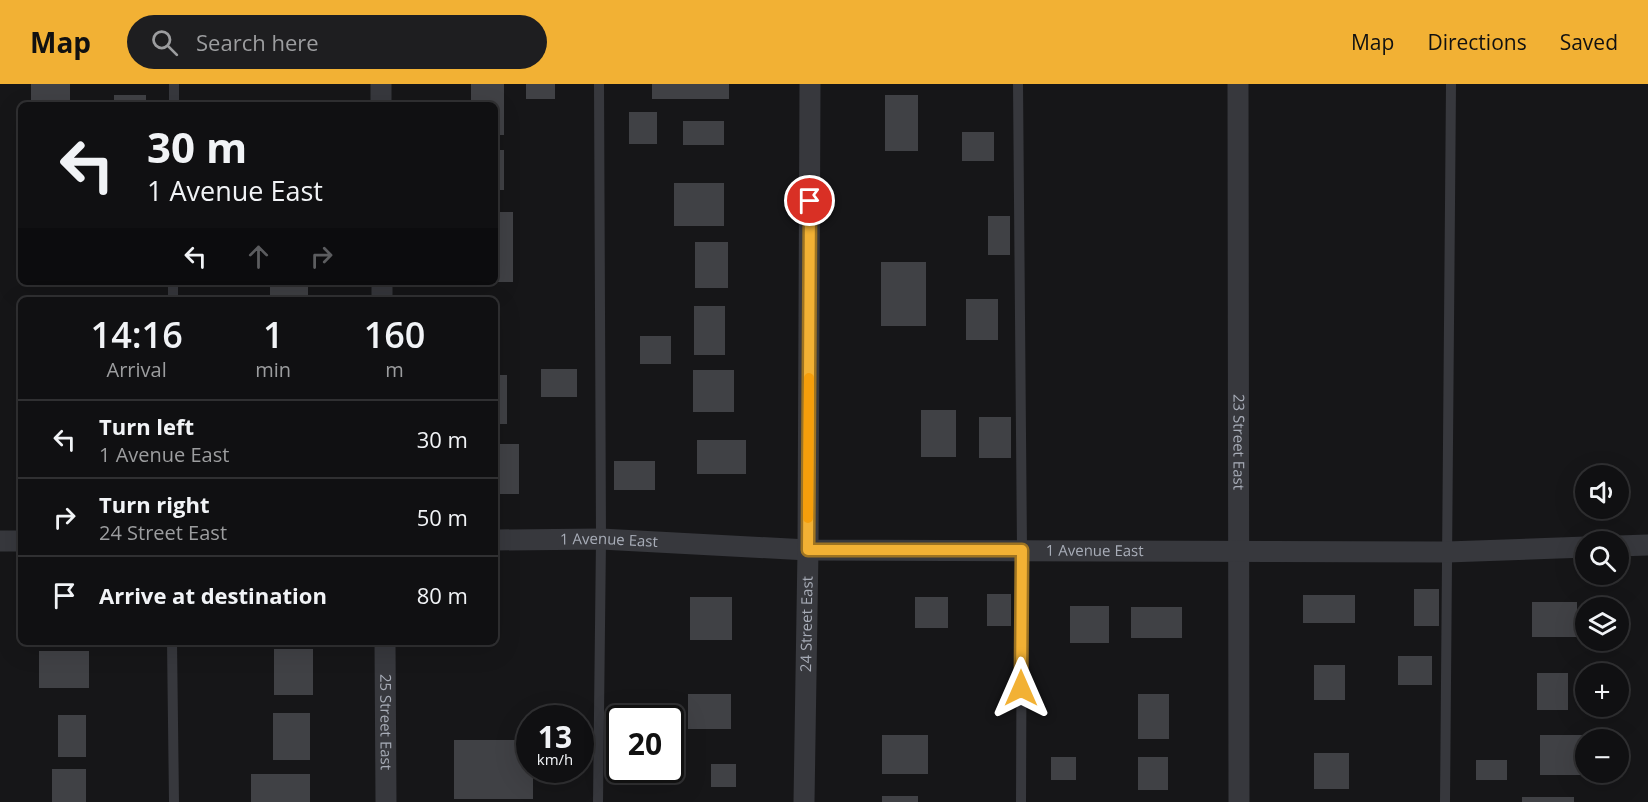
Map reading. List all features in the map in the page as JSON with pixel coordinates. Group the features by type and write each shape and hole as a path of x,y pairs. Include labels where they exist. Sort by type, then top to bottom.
{"street":[{"path":"381,84 381,102"},
{"name":"24 Street East","path":"804,802 808,550 810,84"},
{"name":"23 Street East","path":"1239,84 1239,802"},
{"name":"1 Avenue East","path":"498,540 601,539 808,550 1447,552 1575,547"},
{"path":"0,541 18,541"},
{"path":"1629,546 1648,545"},
{"name":"25 Street East","path":"385,645 386,802"}],"lane":[{"path":"174,84 174,102"},
{"path":"598,802 601,539 599,84"},
{"path":"1018,84 1022,550 1021,802"},
{"path":"1445,802 1450,84"},
{"path":"172,645 174,802"}],"building":[{"path":"31,84 70,84 70,102 31,102"},
{"path":"471,84 504,84 504,135 498,135 498,102 471,102"},
{"path":"526,84 555,84 555,99 526,99"},
{"path":"652,84 729,84 729,99 652,99"},
{"path":"114,95 146,95 146,102 114,102"},
{"path":"885,95 918,95 918,151 885,151"},
{"path":"629,112 657,112 657,144 629,144"},
{"path":"683,121 724,121 724,145 683,145"},
{"path":"962,132 994,132 994,161 962,161"},
{"path":"498,150 504,150 504,190 498,190"},
{"path":"674,183 724,183 724,226 674,226"},
{"path":"498,212 513,212 513,282 498,282"},
{"path":"988,216 1010,216 1010,255 988,255"},
{"path":"695,242 728,242 728,288 695,288"},
{"path":"881,262 926,262 926,326 881,326"},
{"path":"270,285 308,285 308,297 270,297"},
{"path":"966,299 998,299 998,340 966,340"},
{"path":"694,306 725,306 725,355 694,355"},
{"path":"640,336 671,336 671,364 640,364"},
{"path":"541,369 577,369 577,397 541,397"},
{"path":"693,370 734,370 734,412 693,412"},
{"path":"498,375 507,375 507,424 498,424"},
{"path":"921,410 956,410 956,457 921,457"},
{"path":"979,417 1011,417 1011,458 979,458"},
{"path":"697,440 746,440 746,474 697,474"},
{"path":"498,444 519,444 519,494 498,494"},
{"path":"614,461 655,461 655,490 614,490"},
{"path":"1414,589 1439,589 1439,626 1414,626"},
{"path":"987,594 1011,594 1011,626 987,626"},
{"path":"1303,595 1355,595 1355,623 1303,623"},
{"path":"690,597 732,597 732,640 690,640"},
{"path":"915,597 948,597 948,628 915,628"},
{"path":"1532,602 1575,602 1575,637 1532,637"},
{"path":"1070,606 1109,606 1109,643 1070,643"},
{"path":"1131,607 1182,607 1182,638 1131,638"},
{"path":"274,649 313,649 313,695 274,695"},
{"path":"39,651 89,651 89,688 39,688"},
{"path":"1398,656 1432,656 1432,685 1398,685"},
{"path":"1314,665 1345,665 1345,700 1314,700"},
{"path":"1537,673 1568,673 1568,710 1537,710"},
{"path":"688,694 731,694 731,729 688,729"},
{"path":"1138,694 1169,694 1169,739 1138,739"},
{"path":"273,713 310,713 310,760 273,760"},
{"path":"58,715 86,715 86,757 58,757"},
{"path":"882,735 928,735 928,774 882,774"},
{"path":"1540,735 1575,735 1575,775 1540,775"},
{"path":"454,740 516,740 516,783 533,783 533,799 454,799"},
{"path":"1314,753 1349,753 1349,789 1314,789"},
{"path":"1051,757 1076,757 1076,780 1051,780"},
{"path":"1138,757 1168,757 1168,790 1138,790"},
{"path":"1476,760 1507,760 1507,780 1476,780"},
{"path":"711,764 736,764 736,787 711,787"},
{"path":"52,769 86,769 86,802 52,802"},
{"path":"251,774 310,774 310,802 251,802"},
{"path":"882,796 918,796 918,802 882,802"},
{"path":"1522,797 1574,797 1574,802 1522,802"}],"slow traffic":[{"path":"808,518 809,378"}],"route":[{"path":"810,201 808,550 1022,550 1021,688"}]}
